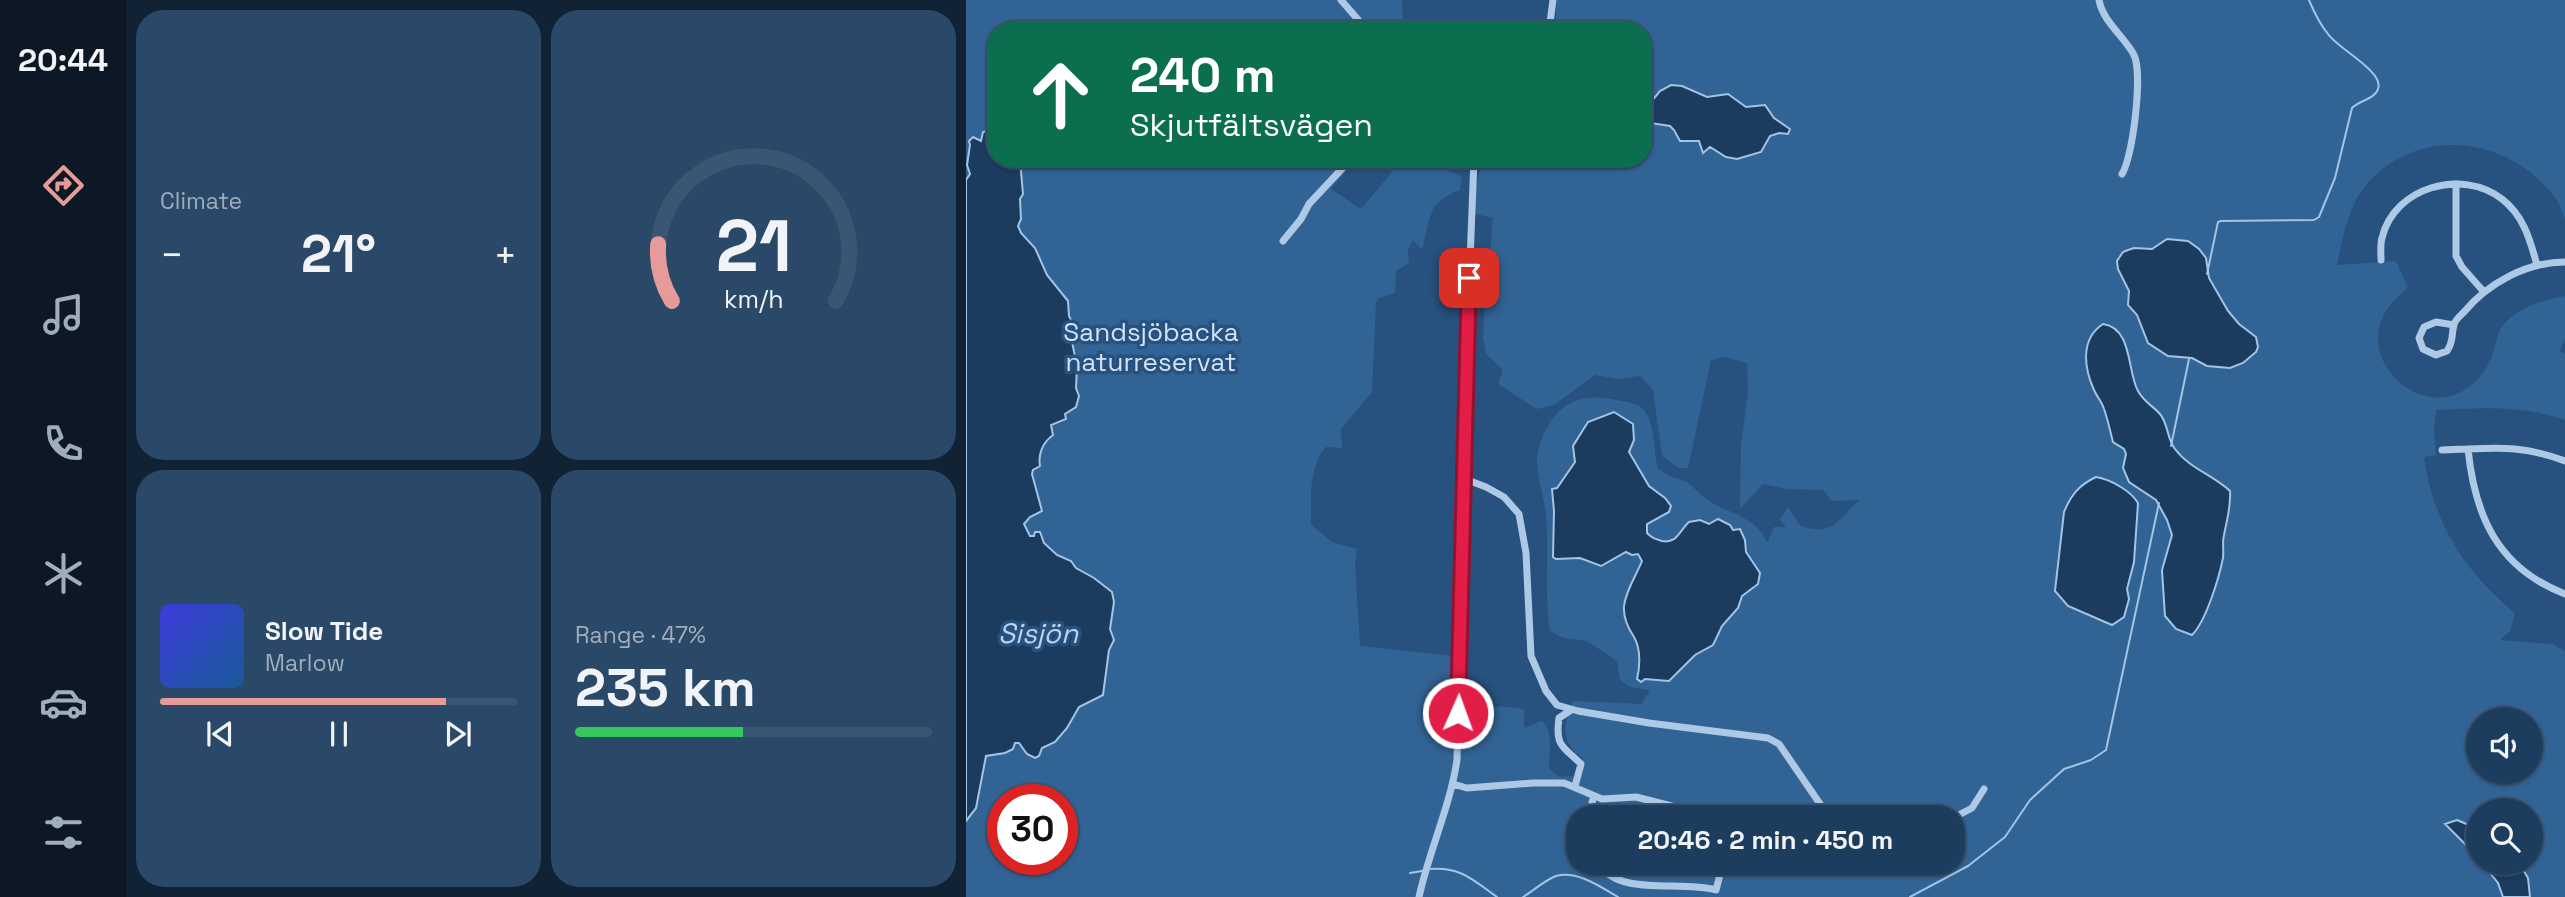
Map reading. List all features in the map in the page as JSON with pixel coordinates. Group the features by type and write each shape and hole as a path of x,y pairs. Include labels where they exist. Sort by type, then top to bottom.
{"street":[{"path":"1340,0 1359,21"},
{"path":"1550,21 1553,0"},
{"path":"2099,0 2101,10 2134,54 2139,67 2136,114 2122,174"},
{"path":"1283,241 1309,204 1343,168"},
{"path":"1419,897 1432,845 1453,784 1458,749 1473,168"},
{"path":"2381,260 2382,237 2393,215 2409,198 2423,190 2456,184 2484,190 2502,199 2524,224 2537,265"},
{"path":"2456,184 2456,256 2484,292"},
{"path":"2454,325 2436,322 2424,327 2419,338 2423,349 2436,355 2447,351 2453,339 2454,325 2470,305 2484,292 2511,275 2537,265 2565,262"},
{"path":"2442,450 2522,448 2565,461"},
{"path":"2468,449 2477,501 2495,540 2523,570 2538,581 2565,594"},
{"path":"1465,479 1486,486 1504,497 1519,514 1526,553 1529,640 1534,668 1557,705 1571,710 1649,723 1768,738 1779,744 1821,805"},
{"path":"1571,710 1559,718 1558,741 1560,747 1581,764 1575,786"},
{"path":"1453,784 1467,788 1541,783 1575,786 1594,797 1636,797 1667,805"},
{"path":"1965,812 1972,808 1984,789"},
{"path":"1592,805 1594,797"},
{"path":"1606,875 1630,889 1651,891 1691,888 1715,894 1720,875"}],"green space":[{"name":"Sandsjöbacka naturreservat","path":"966,0 1402,0 1403,21 987,21 987,168 1348,168 1331,189 1361,209 1392,172 1388,168 1442,168 1462,177 1460,190 1435,206 1422,250 1413,240 1408,250 1409,263 1396,271 1395,293 1379,298 1376,303 1372,392 1341,429 1342,448 1326,447 1320,455 1313,474 1311,525 1332,542 1357,549 1355,566 1360,646 1464,657 1461,728 1489,720 1491,711 1499,706 1524,709 1524,728 1542,721 1546,725 1550,743 1549,768 1559,777 1578,776 1583,759 1567,740 1567,718 1573,701 1642,704 1650,690 1630,687 1620,680 1617,661 1587,641 1564,638 1550,631 1546,514 1537,458 1543,437 1556,414 1565,406 1587,398 1628,402 1639,406 1649,417 1658,468 1688,483 1713,503 1749,521 1756,526 1767,543 1774,527 1786,527 1780,520 1788,507 1800,526 1821,529 1834,525 1860,500 1832,501 1823,490 1787,489 1763,484 1740,509 1741,445 1748,392 1747,363 1725,357 1711,360 1688,468 1678,468 1662,455 1653,390 1640,376 1618,379 1595,375 1554,405 1537,409 1498,384 1503,370 1486,354 1483,338 1486,277 1498,270 1490,254 1493,218 1472,213 1481,168 1652,168 1652,21 1556,21 1557,0 2565,0 2565,219 2553,195 2534,175 2512,160 2487,150 2461,145 2435,146 2410,153 2387,166 2366,185 2350,213 2337,265 2396,261 2408,288 2384,315 2378,337 2380,351 2393,376 2415,393 2429,397 2457,394 2478,378 2492,356 2503,325 2516,313 2531,305 2565,296 2565,339 2560,351 2565,354 2565,420 2517,410 2436,410 2436,455 2424,457 2435,503 2454,544 2481,580 2515,613 2510,631 2500,640 2552,644 2565,651 2565,897 966,897","holes":["1606,414 1618,414 1633,424 1634,440 1629,452 1649,486 1665,498 1669,512 1647,524 1647,533 1660,540 1675,540 1685,526 1700,520 1709,524 1721,520 1730,525 1746,544 1746,552 1760,573 1757,585 1742,596 1738,608 1722,626 1713,645 1695,655 1672,679 1645,679 1640,671 1637,646 1626,623 1623,608 1642,561 1638,554 1626,552 1600,566 1580,558 1553,557 1552,489 1557,488 1575,462 1573,448 1585,427 1592,420"]}],"water":[{"path":"1671,85 1682,86 1707,97 1728,94 1746,107 1765,105 1774,118 1790,129 1788,134 1770,136 1761,152 1737,159 1726,157 1710,147 1703,153 1699,141 1680,141 1670,126 1652,123 1652,101 1660,91"},
{"name":"Sisjön","path":"987,131 987,168 1021,168 1023,194 1020,199 1021,219 1018,226 1035,248 1047,275 1068,301 1069,316 1075,328 1071,337 1079,396 1076,407 1065,414 1066,419 1051,425 1053,435 1040,453 1040,466 1033,470 1032,474 1042,511 1030,517 1024,524 1030,536 1040,532 1044,543 1057,555 1071,561 1076,568 1112,592 1114,602 1110,629 1114,640 1109,650 1103,695 1079,707 1067,728 1055,742 1042,748 1039,756 1035,758 1027,754 1019,743 1015,743 1013,749 1005,753 986,756 976,808 966,821 966,180 970,174 967,165 969,141 973,137 981,141 983,132"},
{"path":"2167,239 2188,241 2199,249 2206,258 2209,278 2228,311 2256,337 2256,352 2243,363 2230,368 2207,366 2192,358 2168,356 2148,343 2137,315 2128,305 2129,291 2117,261 2123,252 2134,248 2152,249"},
{"path":"2103,324 2120,333 2138,391 2163,418 2175,449 2187,461 2230,491 2221,566 2207,610 2192,635 2176,629 2165,616 2162,570 2172,535 2167,520 2156,500 2129,482 2123,468 2126,454 2124,449 2113,442 2107,417 2088,373 2087,346 2090,338"},
{"path":"1614,412 1633,424 1634,440 1629,452 1649,486 1671,506 1669,512 1647,524 1647,533 1655,539 1671,541 1689,522 1700,520 1709,524 1718,519 1730,525 1733,530 1740,529 1746,552 1760,573 1758,584 1742,596 1738,608 1722,626 1713,645 1695,655 1669,681 1645,679 1641,682 1637,679 1638,647 1626,623 1624,606 1642,561 1638,554 1626,552 1601,566 1580,558 1553,557 1552,489 1557,488 1575,462 1573,446 1588,422"},
{"path":"2096,477 2120,486 2138,503 2134,562 2127,589 2129,599 2124,617 2112,625 2068,606 2055,591 2064,512 2076,491"},
{"path":"2457,820 2466,824 2466,845 2445,824"},
{"path":"2492,875 2526,875 2530,897 2503,897"}],"waterway":[{"path":"2207,274 2218,222 2314,220 2319,217 2335,178 2352,108 2374,95 2378,89 2378,82 2368,68 2328,34 2309,0"},
{"path":"2171,446 2189,359"},
{"path":"1910,897 1968,866 2005,837 2030,800 2064,769 2091,760 2106,750 2159,503"},
{"path":"1431,869 1459,872 1497,897"},
{"path":"1410,873 1422,871"},
{"path":"1523,897 1552,878 1564,875 1588,880 1618,897"}],"route":[{"path":"1458,713 1469,278"}]}
